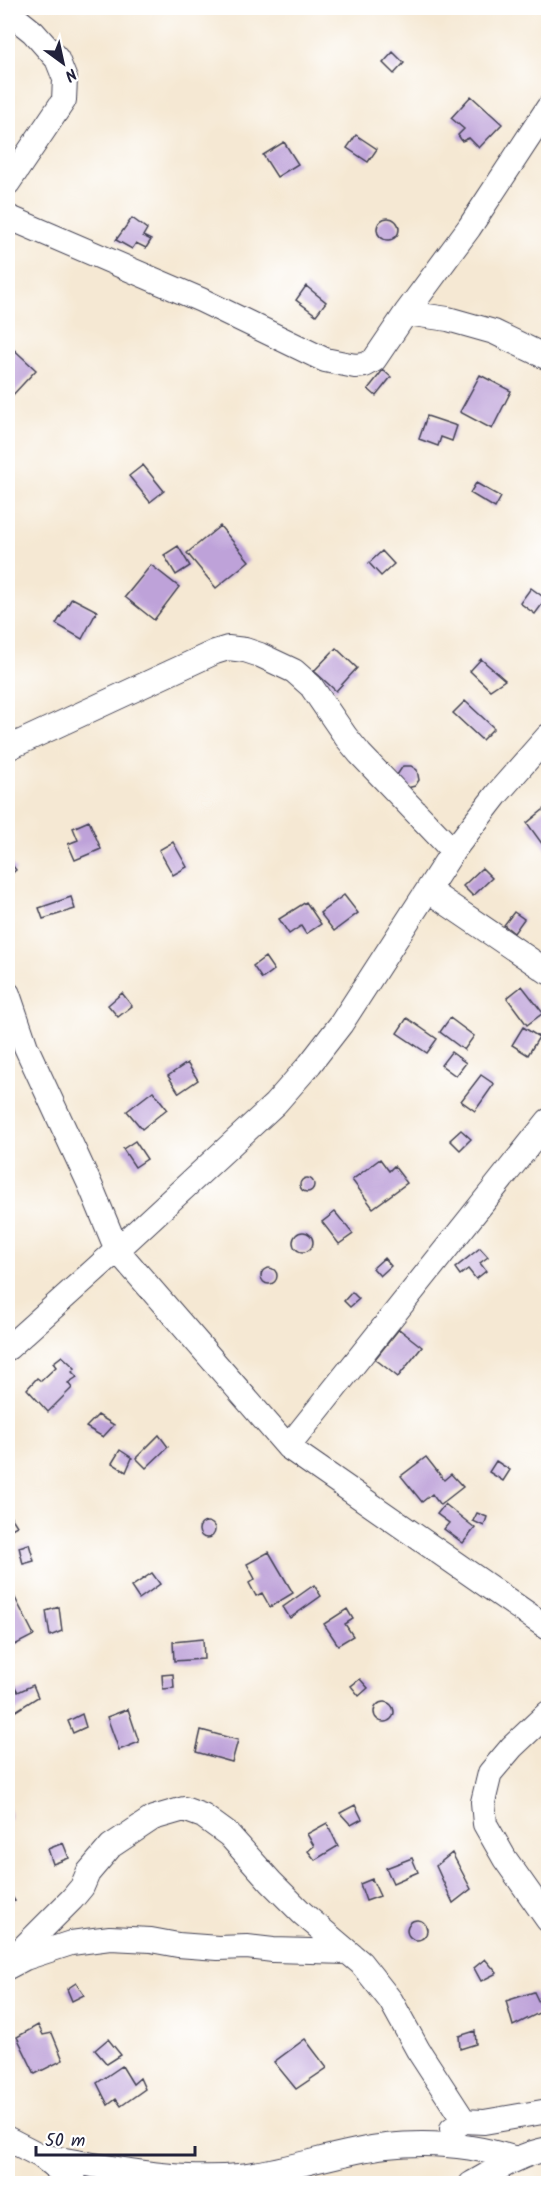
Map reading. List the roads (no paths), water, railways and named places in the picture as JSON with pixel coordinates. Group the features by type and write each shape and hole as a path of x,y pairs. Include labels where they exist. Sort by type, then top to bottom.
{"street":[{"path":"8,12 33,32 57,59 65,80 64,100 8,183"},
{"path":"8,217 201,300 325,360 340,364 365,365 374,360 469,228 549,108"},
{"path":"406,313 448,319 494,332 549,358"},
{"path":"8,748 215,652 228,648 245,650 294,671 311,686 353,746 453,851"},
{"path":"8,1348 275,1104 341,1024 453,851 497,794 549,736"},
{"path":"429,891 549,972"},
{"path":"8,994 26,1047 91,1187 117,1250 288,1447 549,1628"},
{"path":"288,1447 549,1121"},
{"path":"549,1713 512,1747 490,1773 483,1802 485,1824 505,1859 549,1920"},
{"path":"8,1966 72,1899 82,1887 88,1873 111,1846 153,1818 184,1809 203,1816 229,1836 302,1913 361,1963 391,2001 418,2050 464,2121"},
{"path":"8,1966 71,1943 110,1938 218,1948 247,1947 348,1952"},
{"path":"429,2143 464,2121 484,2122 549,2111"},
{"path":"8,2139 40,2156 76,2184"},
{"path":"40,2156 163,2177 201,2178 240,2176 385,2146 429,2143 496,2152 516,2159"},
{"path":"471,2184 516,2159 549,2149"}]}
